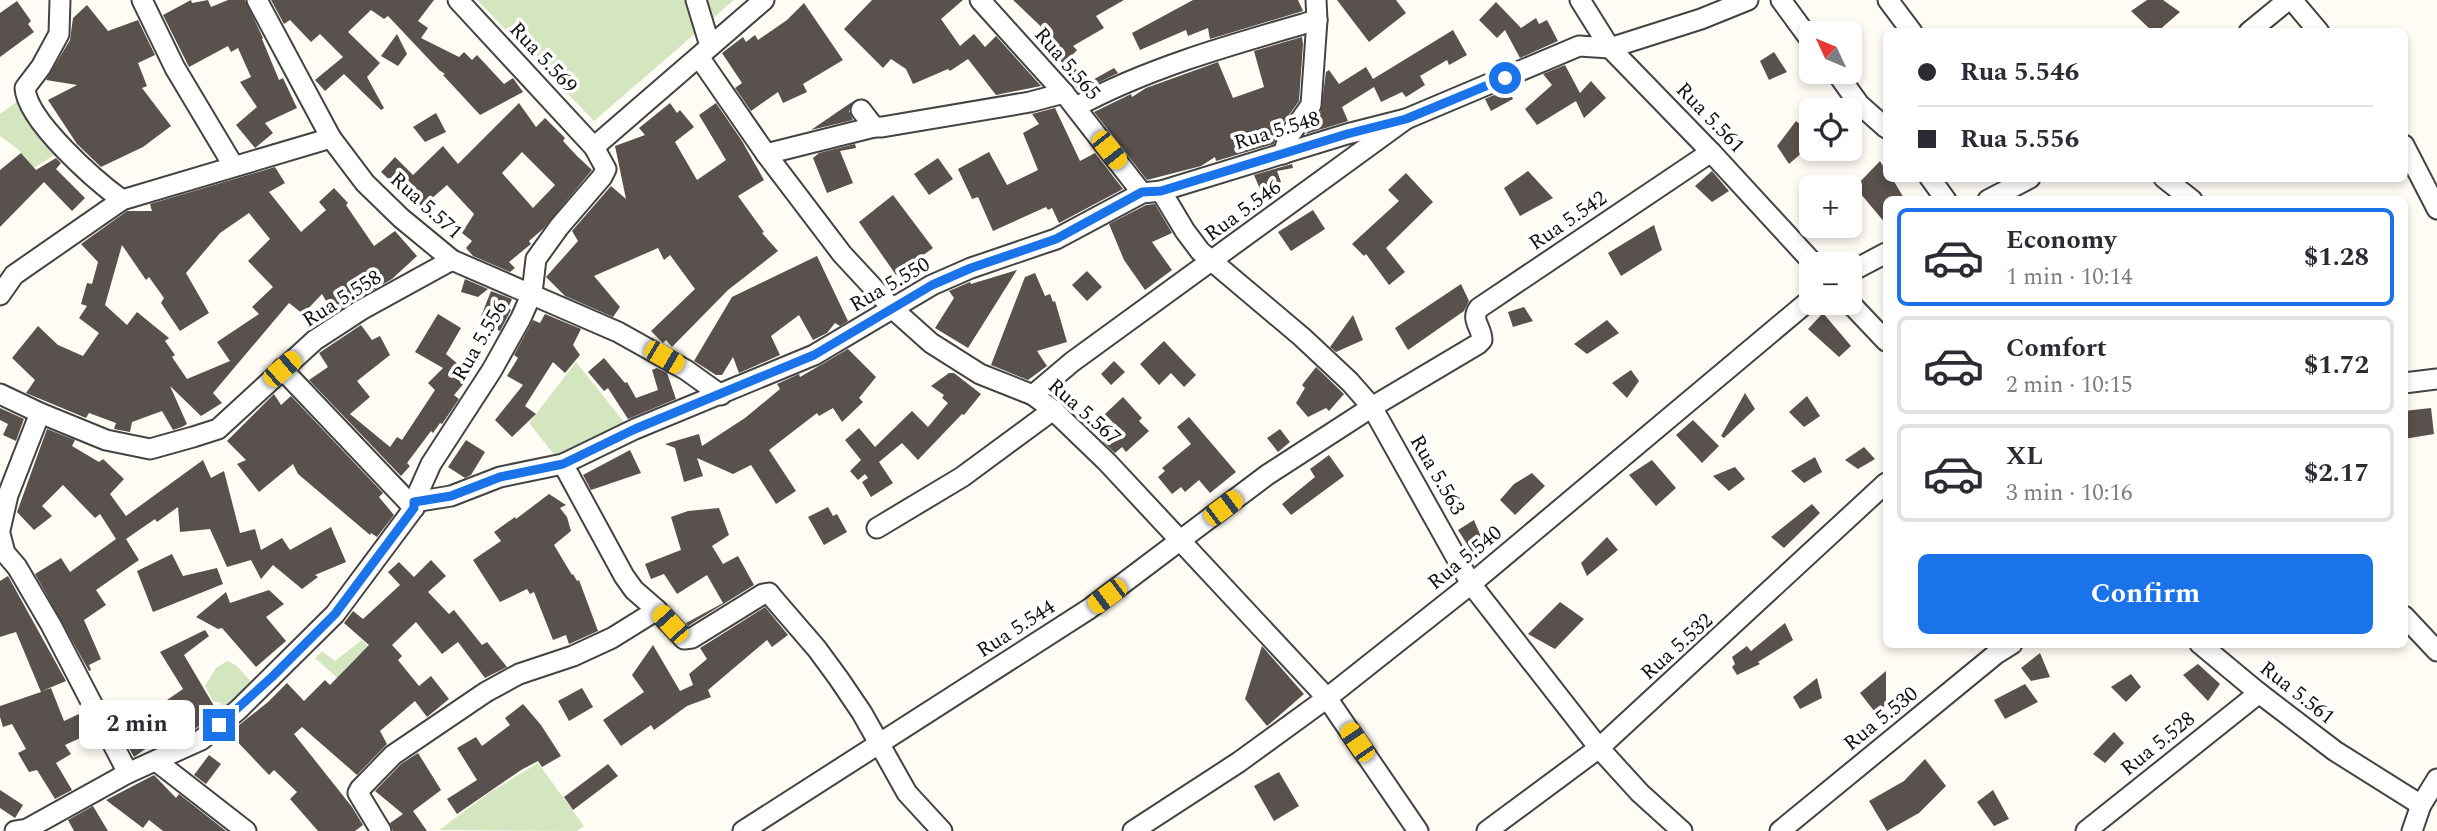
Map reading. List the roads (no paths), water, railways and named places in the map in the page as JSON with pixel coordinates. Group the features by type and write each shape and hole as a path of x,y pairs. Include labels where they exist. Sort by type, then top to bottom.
{"street":[{"path":"60,0 59,34 41,67 25,88 26,96 51,134 71,156 100,184 122,200"},
{"path":"142,0 175,68 233,165"},
{"name":"Rua 5.571","path":"257,0 331,138 365,183 401,218 452,260 618,332 686,370 721,395"},
{"name":"Rua 5.569","path":"458,0 594,147"},
{"name":"Rua 5.567","path":"695,0 705,51 766,154 842,254 893,309 932,343 980,374 1032,395 1053,410 1107,462 1327,698 1418,831"},
{"path":"594,147 764,0"},
{"name":"Rua 5.565","path":"980,0 1152,192"},
{"path":"1283,154 1289,136 1311,105 1316,0"},
{"name":"Rua 5.561","path":"1580,0 1610,48 1803,252"},
{"name":"Rua 5.546","path":"1032,395 1072,362 1406,119 1579,46 1610,48 1701,19 1748,0"},
{"path":"1782,0 1799,24"},
{"path":"1888,0 1909,28"},
{"path":"2254,28 2290,0 2315,28"},
{"path":"766,154 874,127 1030,102 1070,100 1103,92 1149,73 1317,20"},
{"path":"1845,84 1859,104 1883,125"},
{"path":"860,110 874,127"},
{"name":"Rua 5.548","path":"1152,192 1406,119"},
{"path":"0,295 7,271 122,200 331,138"},
{"name":"Rua 5.556","path":"15,831 27,828 128,773 201,740 272,677 335,614 414,505 431,464 492,370 521,318 531,293 536,259 559,227 602,177 606,169 594,147"},
{"name":"Rua 5.542","path":"1482,340 1475,320 1475,313 1479,308 1711,152"},
{"path":"2408,153 2437,209"},
{"path":"1997,196 2023,182"},
{"path":"2169,182 2187,196"},
{"name":"Rua 5.563","path":"1152,192 1212,262 1302,337 1350,382 1372,407 1471,584 1599,748 1640,793 1682,831"},
{"name":"Rua 5.550","path":"414,505 451,496 500,477 563,464 635,429 814,355 945,279 1056,239 1152,192"},
{"path":"1862,266 1883,255"},
{"name":"Rua 5.558","path":"0,394 106,440 150,449 218,429 316,340 452,260"},
{"name":"Rua 5.540","path":"1133,831 1239,762 1327,698 1471,584 1799,309"},
{"path":"1861,315 1883,338"},
{"name":"Rua 5.544","path":"743,831 1089,609 1267,475 1482,340"},
{"path":"282,369 414,505"},
{"path":"877,528 962,477 1053,410"},
{"path":"40,413 8,495 1,545 51,625 128,773"},
{"path":"563,464 624,576 634,590 684,639 692,638 763,594 769,593 817,649 847,690 907,793 943,831"},
{"name":"Rua 5.532","path":"1487,831 1599,748 1883,486"},
{"path":"381,831 358,793 393,755 486,692 508,680 612,638 657,610"},
{"path":"2408,620 2437,651"},
{"name":"Rua 5.530","path":"1780,831 2006,648"},
{"name":"Rua 5.561","path":"2205,648 2335,751 2421,805"},
{"name":"Rua 5.528","path":"2086,831 2259,693"},
{"path":"156,761 246,831"},
{"path":"2413,831 2421,805 2437,779"}]}
